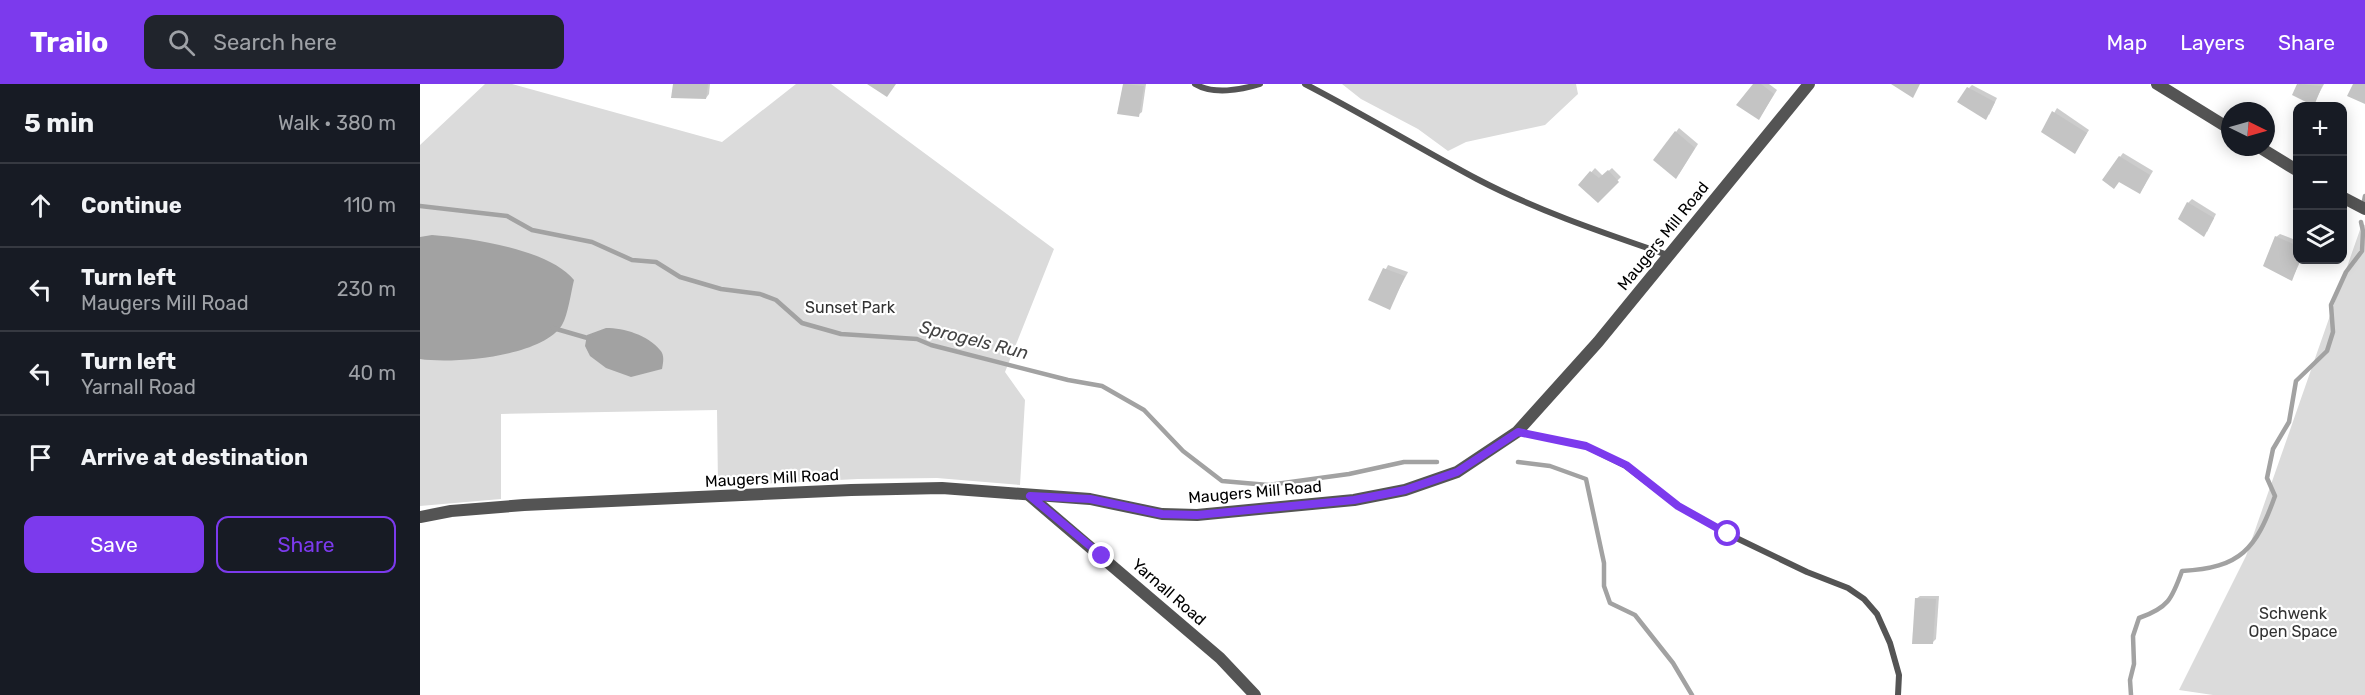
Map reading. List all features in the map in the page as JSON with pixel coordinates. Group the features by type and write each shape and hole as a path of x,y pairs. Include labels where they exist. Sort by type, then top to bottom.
{"street":[{"name":"Maugers Mill Road","path":"420,517 451,511 524,505 942,488 1090,499 1162,514 1197,515 1354,500 1405,490 1457,472 1518,432 1598,342 1809,84"},
{"path":"2157,84 2221,123"},
{"path":"2274,156 2293,168"},
{"path":"2347,199 2365,209"},
{"name":"Yarnall Road","path":"1030,496 1220,658 1255,695"}],"lane":[{"path":"1195,84 1203,89 1244,89 1260,84"},
{"path":"1305,84 1409,139 1478,179 1541,209 1669,256"},
{"path":"1518,432 1586,446 1626,465 1678,506 1718,528 1785,562 1848,588 1863,599 1877,614 1890,643 1899,675 1898,695"}],"green space":[{"name":"Sunset Park","path":"485,84 512,84 722,142 796,84 831,84 1054,249 1005,372 1025,400 1020,485 937,478 858,479 718,486 717,410 501,414 501,499 420,506 420,145"},
{"path":"1342,84 1576,84 1578,94 1545,125 1466,142 1448,151 1418,129 1361,99"},
{"name":"Schwenk Open Space","path":"2362,224 2365,225 2365,695 2213,695 2179,690 2246,556"}],"shaded area":[{"path":"432,235 508,247 547,260 562,269 574,280 568,310 562,325 552,336 536,345 517,351 474,359 420,359 420,237"},
{"path":"606,328 628,331 649,340 663,354 662,369 631,377 606,368 590,356 585,346 587,335"}],"building":[{"path":"673,84 708,84 706,99 671,98"},
{"path":"867,84 896,84 887,97"},
{"path":"1123,84 1144,86 1139,117 1117,114"},
{"path":"1753,84 1761,84 1774,94 1759,120 1736,105"},
{"path":"1891,84 1920,84 1913,98"},
{"path":"2297,84 2322,86 2316,102 2306,102 2292,95"},
{"path":"2353,84 2365,84 2365,104 2347,96"},
{"path":"1967,87 1995,102 1986,120 1957,102"},
{"path":"2052,111 2087,133 2075,154 2041,132"},
{"path":"1675,131 1695,148 1676,179 1653,160"},
{"path":"2119,156 2150,175 2140,194 2119,182 2114,189 2102,180"},
{"path":"1608,170 1619,182 1598,203 1578,185 1590,171 1599,178"},
{"path":"2187,202 2214,218 2204,237 2178,219"},
{"path":"2275,236 2293,244 2293,264 2298,264 2292,281 2263,266"},
{"path":"1383,268 1405,276 1390,310 1368,300"},
{"path":"1915,598 1936,599 1933,644 1912,644"}],"waterway":[{"path":"2364,201 2365,196"},
{"name":"Sprogels Run","path":"420,206 507,216 532,230 592,242 632,260 656,262 680,277 721,289 760,294 776,300 802,323 841,334 917,339 931,345 1068,380 1102,386 1144,410 1183,451 1222,481 1268,485 1349,474 1404,462 1437,462"},
{"path":"2131,695 2130,680 2134,664 2133,636 2139,618 2157,610 2168,601 2182,571 2202,569 2232,560 2244,552 2261,530 2275,496 2267,478 2273,449 2289,422 2296,381 2327,351 2333,332 2331,305 2346,272 2362,251 2361,222"},
{"path":"553,328 591,339"},
{"name":"Sprogels Run","path":"1518,462 1550,466 1586,479 1604,563 1604,586 1610,603 1635,615 1673,663 1692,695"}],"route":[{"path":"1102,556 1030,496 1090,499 1162,514 1197,515 1354,500 1405,490 1457,472 1518,432 1586,446 1626,465 1678,506 1728,534"}]}
